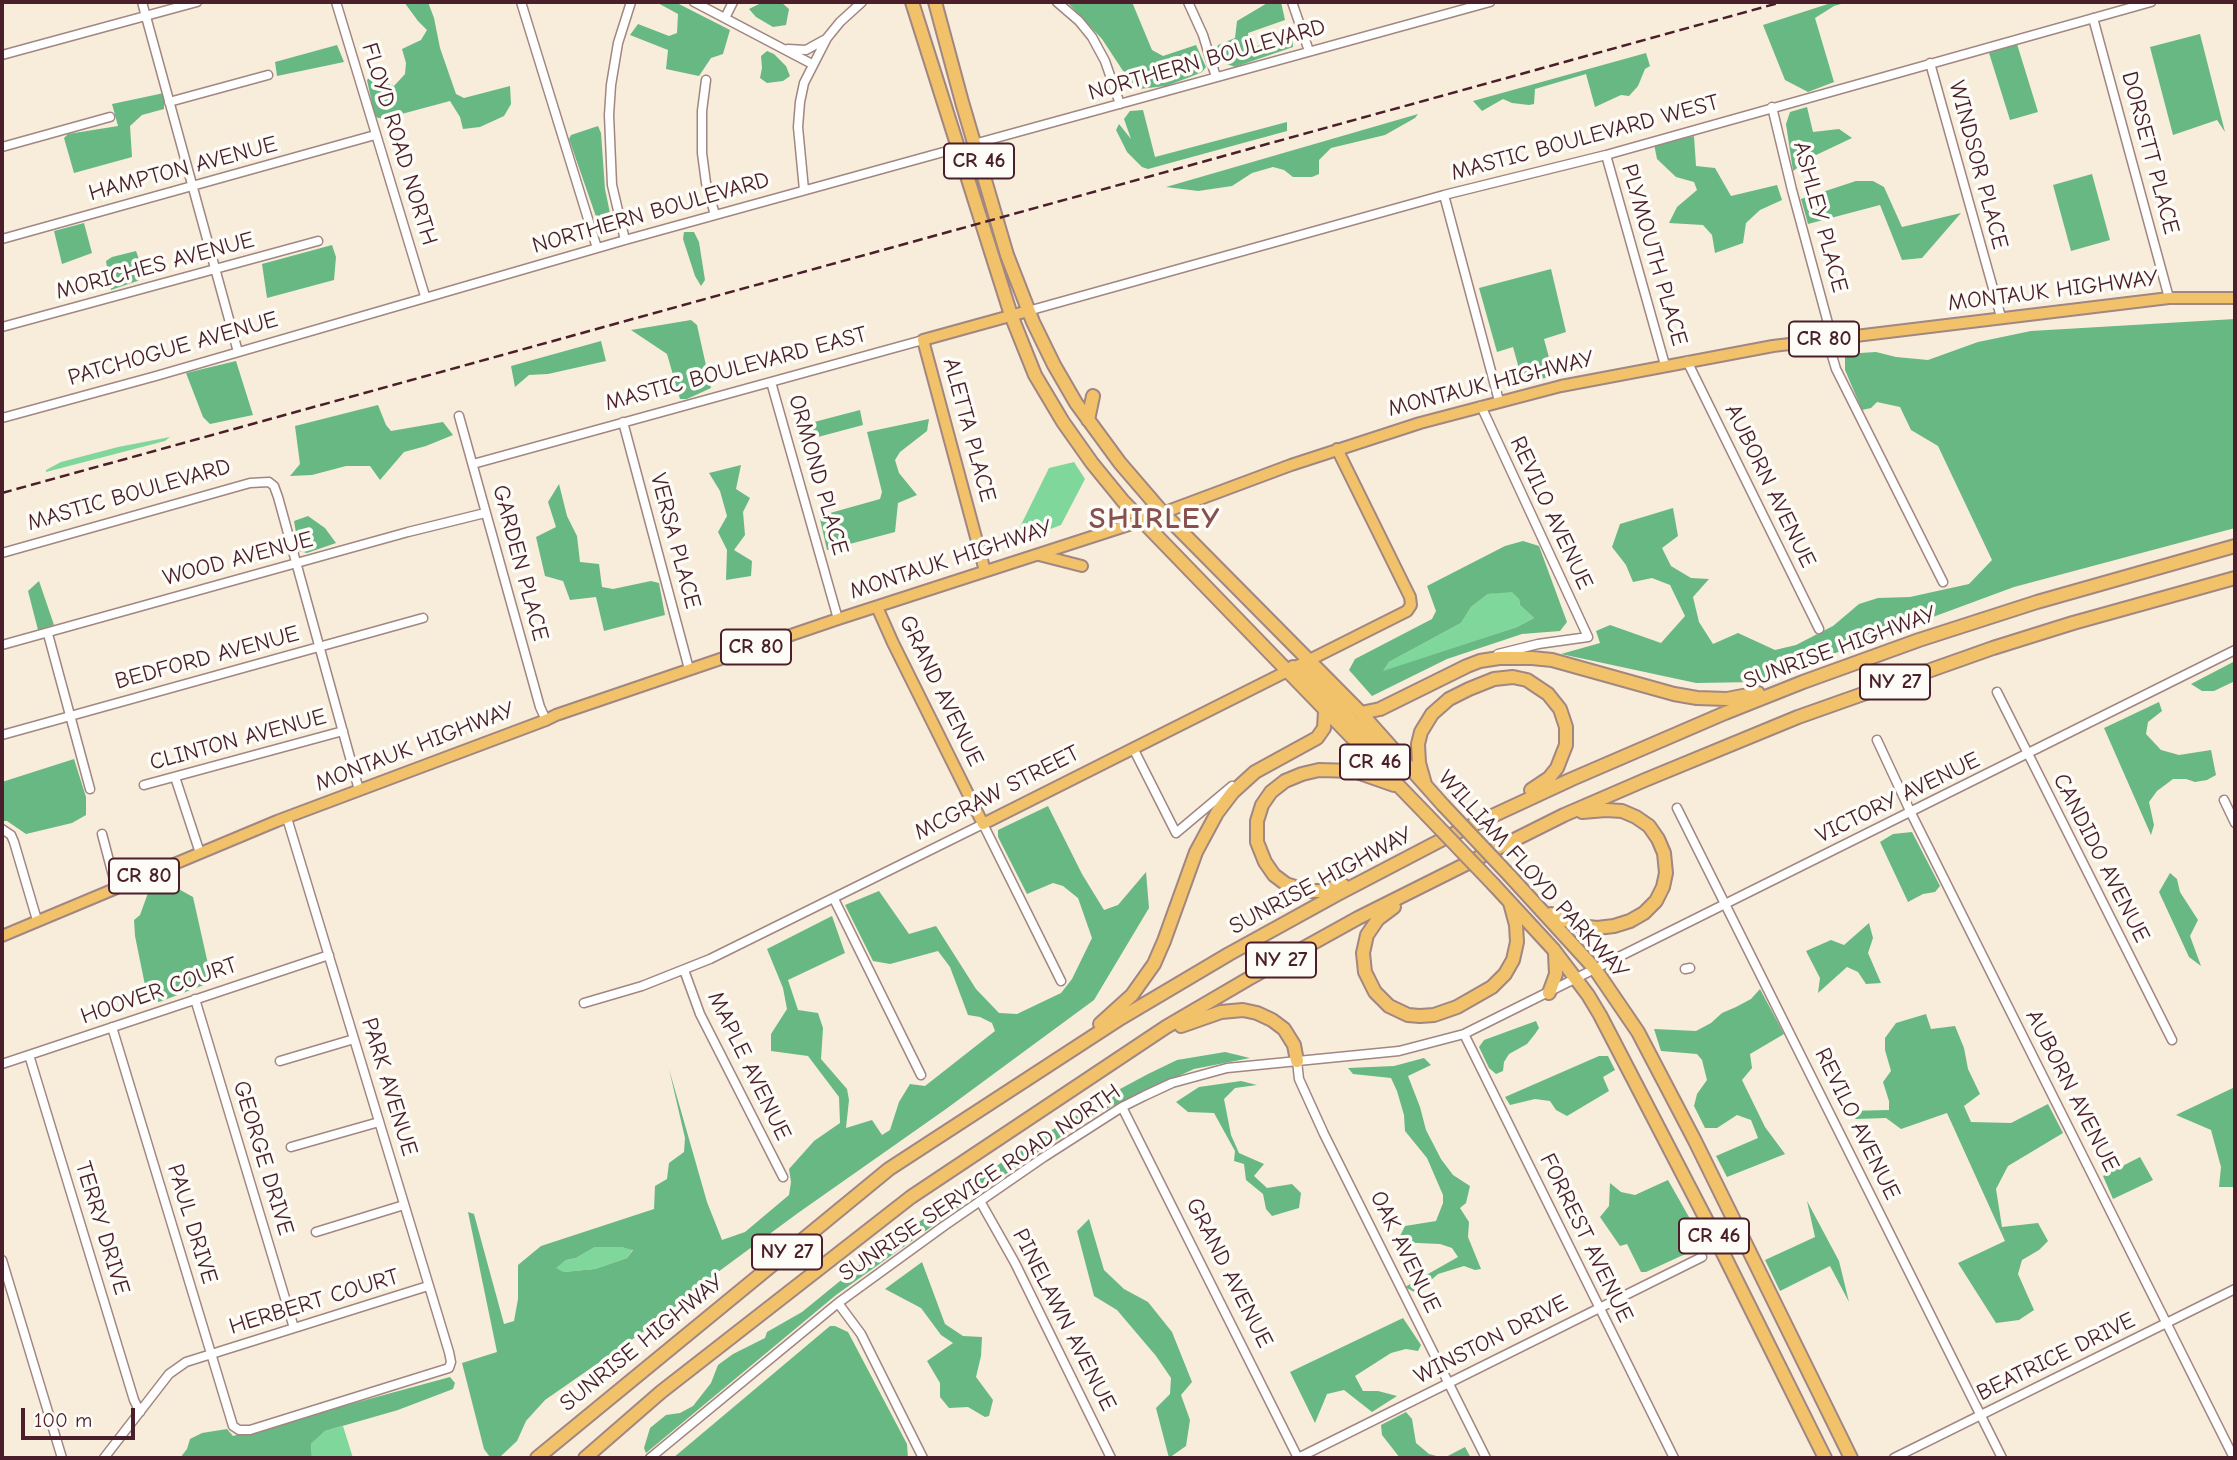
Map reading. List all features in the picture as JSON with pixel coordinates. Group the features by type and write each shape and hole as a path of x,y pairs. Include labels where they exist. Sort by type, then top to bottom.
{"highway":[{"name":"WILLIAM FLOYD PARKWAY","path":"912,2 1011,315 1035,375 1063,422 1092,463 1141,521 1290,669 1325,710 1510,902 1554,950 1577,980 1600,1015 1627,1066 1825,1458"},
{"name":"WILLIAM FLOYD PARKWAY","path":"935,2 1007,255 1028,311 1054,365 1088,420 1163,513 1361,713 1415,776 1595,969 1625,1011 1653,1059 1852,1458"},
{"path":"1088,420 1094,396"},
{"name":"SUNRISE HIGHWAY","path":"537,1458 889,1169 1051,1063 1219,960 1373,875 1495,813 1657,741 1803,682 1919,640 2037,602 2235,546"},
{"path":"1193,575 1199,596"},
{"name":"NY 27","path":"585,1458 661,1392 911,1197 1166,1027 1248,979 1430,881 1564,815 1721,748 1901,679 2073,623 2235,578"},
{"path":"1209,607 1226,608"},
{"path":"1361,713 1380,709 1480,661 1521,658 1552,660 1674,694 1708,699 1746,695 1803,682"},
{"path":"1290,669 1305,673 1384,755 1415,776"},
{"path":"1427,788 1419,763 1418,744 1424,726 1432,714 1449,699 1487,681 1507,677 1527,680 1548,694 1560,709 1566,727 1565,751 1549,778 1495,813"},
{"path":"1051,1063 1121,1006 1147,975 1160,952 1191,864 1206,831 1233,792 1255,772 1317,738 1324,728 1325,710"},
{"path":"1373,875 1322,891 1308,891 1286,884 1268,869 1258,849 1256,829 1259,813 1266,798 1278,786 1293,777 1319,770 1354,771 1402,789"},
{"path":"1542,910 1580,926 1614,926 1637,918 1650,908 1665,881 1662,846 1654,832 1643,821 1629,813 1615,810 1564,815"},
{"path":"1430,881 1378,919 1370,929 1364,947 1364,966 1372,988 1389,1006 1408,1015 1427,1016 1446,1011 1477,996 1502,979 1517,948 1517,931 1510,902"},
{"path":"1549,993 1557,971 1554,950"},
{"path":"1137,1048 1194,1020 1221,1012 1243,1010 1265,1016 1284,1028 1294,1045 1297,1060"}],"main road":[{"name":"MONTAUK HIGHWAY","path":"2,936 287,818 555,715 838,619 1141,521 1337,449 1480,406 1665,365 1829,338 2169,298 2235,298"},
{"path":"1011,315 1028,311"},
{"name":"MASTIC BOULEVARD EAST","path":"923,340 1011,315"},
{"name":"ALETTA PLACE","path":"923,340 985,571"},
{"name":"MCGRAW STREET","path":"983,824 1404,613 1410,606 1410,597 1337,449"},
{"path":"1036,554 1082,566"},
{"name":"GRAND AVENUE","path":"877,607 983,824"}],"street":[{"path":"142,2 237,352"},
{"path":"2,55 197,2"},
{"name":"FLOYD ROAD NORTH","path":"336,2 425,296"},
{"path":"521,2 597,248"},
{"path":"625,240 612,185 608,115 618,43 631,2"},
{"path":"694,2 812,64"},
{"path":"725,18 733,2"},
{"path":"804,190 798,118 804,83 827,37 862,2"},
{"path":"1057,2 1079,21 1092,37 1105,61 1121,104"},
{"path":"1188,2 1216,76"},
{"path":"1292,2 1309,51"},
{"name":"NORTHERN BOULEVARD","path":"974,144 1490,2"},
{"name":"MASTIC BOULEVARD WEST","path":"1028,311 1444,195 1606,155 2151,2"},
{"name":"DORSETT PLACE","path":"2093,18 2169,298"},
{"path":"781,48 806,50 827,37"},
{"name":"WINDSOR PLACE","path":"1930,63 2001,317"},
{"path":"169,102 268,75"},
{"path":"706,80 702,111 702,153 706,183 715,215"},
{"name":"ASHLEY PLACE","path":"1772,107 1829,338"},
{"path":"2,146 110,117"},
{"name":"HAMPTON AVENUE","path":"2,239 375,135"},
{"name":"NORTHERN BOULEVARD","path":"355,317 958,148"},
{"name":"PLYMOUTH PLACE","path":"1606,155 1665,365"},
{"path":"1444,195 1499,401"},
{"name":"MORICHES AVENUE","path":"2,327 317,241"},
{"name":"PATCHOGUE AVENUE","path":"2,418 355,317"},
{"path":"1829,338 1836,369 1942,582"},
{"name":"MASTIC BOULEVARD EAST","path":"473,464 923,340"},
{"name":"AUBORN AVENUE","path":"1687,361 1819,629"},
{"name":"ORMOND PLACE","path":"771,382 838,619"},
{"name":"REVILO AVENUE","path":"1480,406 1588,637 1527,646 1480,661"},
{"name":"GARDEN PLACE","path":"458,415 540,707 546,720"},
{"name":"VERSA PLACE","path":"623,422 689,669"},
{"name":"MASTIC BOULEVARD","path":"2,553 250,483 269,482 274,486 278,497 296,564"},
{"name":"WOOD AVENUE","path":"2,645 408,531 485,513"},
{"path":"296,564 359,790"},
{"name":"BEDFORD AVENUE","path":"2,735 423,618"},
{"path":"48,634 90,789"},
{"name":"VICTORY AVENUE","path":"1577,980 2235,650"},
{"name":"CANDIDO AVENUE","path":"1997,692 2172,1040"},
{"name":"CLINTON AVENUE","path":"144,785 343,731"},
{"name":"AUBORN AVENUE","path":"1877,740 2234,1458"},
{"path":"1133,748 1176,833 1235,783 1255,772"},
{"path":"175,777 200,853"},
{"path":"2224,800 2235,823"},
{"name":"REVILO AVENUE","path":"1678,807 2002,1458"},
{"name":"PARK AVENUE","path":"239,1430 250,1430 449,1368 451,1362 287,818"},
{"name":"MCGRAW STREET","path":"584,1003 642,986 722,954 983,824"},
{"name":"GRAND AVENUE","path":"983,824 1060,981"},
{"path":"4,830 11,835 14,842 37,920"},
{"path":"102,834 117,887"},
{"path":"834,899 922,1075"},
{"name":"HOOVER COURT","path":"2,1064 329,955"},
{"name":"MAPLE AVENUE","path":"684,970 700,1014 783,1177"},
{"name":"SUNRISE SERVICE ROAD NORTH","path":"650,1458 838,1303 980,1201 1122,1107 1172,1083 1209,1072 1297,1060 1399,1051 1464,1034 1577,980"},
{"name":"GEORGE DRIVE","path":"195,999 294,1328"},
{"name":"PAUL DRIVE","path":"112,1027 231,1421 239,1430"},
{"name":"FORREST AVENUE","path":"1464,1034 1674,1458"},
{"path":"280,1061 354,1039"},
{"name":"TERRY DRIVE","path":"29,1055 134,1400 140,1412"},
{"name":"OAK AVENUE","path":"1297,1060 1299,1079 1324,1134 1486,1458"},
{"name":"GRAND AVENUE","path":"1122,1107 1298,1458"},
{"path":"291,1147 379,1122"},
{"name":"PINELAWN AVENUE","path":"980,1201 1015,1263 1111,1458"},
{"path":"316,1232 404,1205"},
{"name":"WINSTON DRIVE","path":"1298,1458 1702,1257"},
{"path":"2,1260 62,1458"},
{"name":"HERBERT COURT","path":"104,1458 169,1374 186,1362 428,1286"},
{"name":"BEATRICE DRIVE","path":"1894,1458 2235,1289"},
{"path":"838,1303 860,1334 923,1458"}],"green space":[{"path":"404,2 428,2 456,94 464,98 510,86 511,104 504,116 480,127 463,129 460,117 450,101 383,119 375,117 367,80 369,78 394,86 405,74 406,63 402,49 421,40 427,30"},
{"path":"656,2 675,2 730,30 723,54 711,58 699,76 666,69 668,50 630,35 638,24 669,36 677,33 678,14"},
{"path":"763,2 781,2 789,9 786,25 773,27 756,17 749,9"},
{"path":"1067,2 1132,2 1152,50 1163,56 1196,45 1206,67 1202,72 1166,86 1139,89 1127,77 1102,39"},
{"path":"1269,2 1281,2 1285,20 1248,33 1250,48 1292,37 1293,47 1235,67 1219,61 1216,53 1218,45 1235,38 1237,21"},
{"path":"1834,2 1848,2 1834,6 1815,18 1834,82 1808,92 1785,80 1763,25"},
{"path":"2200,34 2225,132 2217,120 2173,135 2150,47"},
{"path":"2017,44 2038,112 2010,120 1989,53"},
{"path":"337,45 344,62 277,76 275,62"},
{"path":"767,51 786,66 790,76 783,81 767,83 760,78 761,56"},
{"path":"1646,53 1650,66 1645,69 1638,86 1629,96 1621,95 1595,107 1586,74 1535,89 1534,104 1512,103 1503,99 1482,111 1473,101"},
{"path":"164,93 164,109 142,115 130,126 132,157 74,173 64,138 68,134 118,126 112,104"},
{"path":"1807,107 1813,132 1839,129 1852,138 1814,156 1793,171 1786,124 1790,112"},
{"path":"1143,110 1155,157 1287,122 1287,131 1148,169 1142,167 1127,152 1116,130 1119,124 1131,139 1124,119 1130,111"},
{"path":"1418,114 1385,135 1331,148 1319,160 1319,174 1312,177 1293,177 1284,170 1273,167 1252,173 1232,186 1198,191 1166,187"},
{"path":"598,126 612,223 607,233 601,231 569,139 571,135"},
{"path":"1694,136 1696,166 1715,168 1731,196 1777,185 1782,200 1760,210 1746,223 1743,243 1715,253 1712,235 1703,225 1669,223 1677,207 1697,190 1694,182 1676,177 1657,159 1654,144"},
{"path":"2092,174 2110,240 2071,251 2053,185"},
{"path":"1856,181 1873,181 1884,187 1902,227 1961,213 1922,258 1902,260 1880,205 1808,224 1801,199"},
{"path":"84,223 92,253 62,264 54,231"},
{"path":"684,232 694,232 699,242 705,280 701,286 683,239"},
{"path":"332,245 336,257 334,280 267,298 262,264"},
{"path":"136,251 146,278 111,290 106,261"},
{"path":"1551,269 1566,332 1544,339 1554,376 1523,383 1513,347 1497,352 1479,288"},
{"path":"2235,319 2235,528 2014,587 1757,682 1696,683 1561,654 1600,643 1596,631 1610,625 1661,643 1685,616 1670,585 1652,578 1633,582 1626,565 1612,547 1620,524 1673,508 1678,536 1662,548 1671,566 1691,578 1709,579 1693,597 1699,622 1713,644 1738,633 1775,650 1796,645 1833,626 1859,604 1878,598 1910,597 1969,584 1992,560 1938,446 1911,430 1900,407 1877,402 1871,408 1862,410 1845,370 1845,354 1876,352 1928,360 1978,342 2031,331"},
{"path":"691,320 697,325 711,388 687,399 680,399 667,354 631,330"},
{"path":"601,341 606,361 548,374 529,375 515,387 511,366"},
{"path":"236,361 253,415 210,424 203,417 186,373"},
{"path":"378,405 391,431 443,422 453,435 404,452 380,480 370,466 346,466 312,475 290,476 300,464 295,426"},
{"path":"860,410 863,425 799,442 799,433 795,427"},
{"path":"929,419 927,431 900,452 895,460 899,473 917,495 898,503 895,532 827,550 820,519 823,515 880,499 882,492 867,432"},
{"path":"170,437 165,441 46,472 61,462"},
{"path":"1074,462 1085,479 1061,525 1021,540 1015,537 1049,468"},
{"path":"741,465 736,489 750,498 743,512 745,535 734,550 752,561 751,576 726,580 727,550 718,532 727,516 720,491 709,473"},
{"path":"559,484 567,516 577,536 580,562 599,564 602,587 613,589 651,581 659,583 665,615 604,631 596,597 570,600 563,581 545,576 536,537 556,527 548,502"},
{"path":"308,516 325,528 336,543 307,553 299,551 294,521"},
{"path":"1523,541 1539,546 1567,622 1560,631 1522,634 1447,659 1372,696 1349,670 1355,659 1432,619 1436,611 1427,586 1505,546","holes":["1512,592 1519,599 1520,605 1534,618 1517,627 1383,671 1389,662 1461,623 1471,607 1488,594"]},
{"path":"39,581 54,625 38,630 28,591"},
{"path":"1512,591 1519,599 1520,605 1534,618 1517,627 1382,672 1389,662 1461,623 1471,607 1488,594"},
{"path":"2235,661 2235,681 2214,691 2202,691 2191,684"},
{"path":"2159,702 2162,711 2148,722 2146,734 2161,750 2179,755 2211,750 2216,775 2195,782 2173,779 2157,791 2149,802 2154,825 2151,835 2104,728"},
{"path":"74,759 86,797 86,815 72,823 26,834 7,821 2,821 2,782"},
{"path":"1048,806 1082,874 1104,910 1118,905 1146,872 1149,908 1094,1000 798,1213 650,1327 545,1400 526,1421 517,1441 501,1456 490,1457 484,1449 462,1363 497,1352 468,1212 474,1214 504,1324 514,1321 518,1299 518,1265 541,1246 654,1209 655,1186 667,1179 669,1163 684,1152 685,1138 669,1069 707,1202 722,1240 745,1232 789,1195 789,1169 814,1141 840,1123 839,1097 808,1056 771,1051 771,1034 787,1009 783,988 767,949 832,916 845,953 788,980 798,1010 818,1013 823,1028 821,1059 847,1089 849,1100 846,1128 872,1120 882,1135 890,1130 899,1102 910,1084 925,1086 995,1031 992,1023 968,1015 950,967 938,951 890,964 873,961 845,905 879,891 909,934 936,926 976,989 999,1013 1017,1014 1061,993 1072,979 1092,938 1078,898 1063,886 1053,883 1027,894 998,837 998,830","holes":["595,1247 633,1250 627,1258 595,1269 564,1272 556,1268 566,1260 576,1258"]},
{"path":"1912,832 1940,886 1935,892 1923,894 1908,902 1880,842 1893,834"},
{"path":"2170,873 2177,879 2180,892 2198,920 2190,936 2201,966 2189,957 2159,892"},
{"path":"175,887 193,897 212,982 159,1002 147,995 134,920 140,915 148,893"},
{"path":"1869,923 1873,938 1868,953 1881,983 1866,984 1858,972 1847,967 1818,993 1820,978 1806,951 1831,940 1844,945"},
{"path":"1760,989 1784,1034 1750,1054 1752,1068 1742,1080 1765,1127 1785,1154 1727,1177 1716,1156 1758,1138 1751,1120 1737,1115 1717,1128 1705,1128 1694,1106 1697,1094 1707,1080 1702,1060 1697,1054 1661,1051 1654,1029 1696,1031 1722,1013 1751,999"},
{"path":"1926,1014 1931,1029 1955,1026 1964,1048 1968,1069 1980,1094 1964,1106 1971,1122 2011,1123 2048,1104 2063,1133 2008,1166 1996,1189 2002,1227 2038,1223 2048,1241 2022,1260 2018,1274 2034,1310 2019,1320 1996,1323 1958,1263 2005,1241 1947,1113 1901,1129 1886,1118 1856,1119 1846,1111 1889,1110 1883,1082 1891,1071 1885,1050 1885,1038 1896,1023"},
{"path":"1536,1021 1539,1028 1527,1044 1509,1054 1503,1071 1496,1074 1489,1068 1479,1047 1484,1040"},
{"path":"1225,1052 1250,1058 1194,1069 1093,1115 836,1295 646,1453 644,1448 650,1428 666,1415 680,1413 693,1406 711,1383 718,1365 765,1338 767,1332 802,1312 878,1250 1022,1147 1098,1106 1120,1089 1177,1060"},
{"path":"1599,1056 1608,1056 1615,1070 1603,1077 1609,1091 1567,1116 1556,1110 1550,1101 1535,1099 1510,1105 1505,1097"},
{"path":"1424,1058 1431,1065 1408,1076 1426,1130 1441,1159 1453,1175 1470,1186 1466,1203 1460,1208 1469,1222 1468,1237 1481,1269 1464,1266 1438,1274 1416,1293 1405,1287 1458,1257 1452,1248 1440,1244 1397,1242 1405,1226 1436,1221 1443,1195 1427,1158 1405,1131 1404,1115 1391,1078 1353,1074 1348,1068 1394,1066"},
{"path":"1241,1081 1257,1085 1235,1088 1224,1099 1231,1135 1239,1153 1264,1164 1254,1176 1267,1188 1292,1184 1301,1193 1299,1208 1272,1216 1266,1209 1263,1194 1246,1180 1244,1164 1234,1161 1235,1151 1214,1113 1188,1112 1176,1102 1199,1087"},
{"path":"2235,1087 2235,1187 2219,1187 2221,1167 2211,1130 2176,1115"},
{"path":"2140,1157 2153,1180 2113,1199 2103,1176"},
{"path":"1668,1180 1703,1246 1641,1272 1627,1244 1620,1246 1600,1217 1609,1206 1610,1183 1621,1192 1635,1195"},
{"path":"1807,1201 1839,1261 1849,1302 1830,1266 1780,1291 1765,1260 1815,1237"},
{"path":"1089,1219 1104,1270 1124,1289 1148,1302 1172,1332 1192,1382 1181,1395 1190,1420 1186,1446 1169,1458 1156,1408 1170,1394 1171,1378 1117,1310 1094,1296 1077,1231"},
{"path":"595,1247 633,1249 627,1258 595,1269 564,1272 555,1268 566,1260 576,1258"},
{"path":"922,1262 945,1324 963,1336 982,1337 976,1377 993,1400 989,1416 985,1417 968,1407 949,1408 940,1397 940,1383 927,1361 953,1343 941,1335 921,1308 885,1289"},
{"path":"1403,1318 1421,1345 1418,1351 1406,1349 1391,1353 1355,1376 1363,1391 1378,1391 1397,1396 1372,1412 1344,1390 1327,1394 1315,1423 1290,1372"},
{"path":"830,1326 848,1332 907,1444 908,1458 673,1458"},
{"path":"450,1377 455,1383 453,1389 398,1410 325,1431 311,1444 312,1458 180,1458 190,1439 202,1433 227,1429 233,1436"},
{"path":"1406,1412 1412,1419 1416,1443 1429,1454 1444,1458 1400,1458 1382,1435 1381,1425"},
{"path":"343,1426 353,1458 312,1458 311,1444 325,1431"},
{"path":"1465,1447 1471,1458 1444,1458"}],"railway":[{"path":"2,493 1782,2"}],"district":[{"name":"SHIRLEY","path":"1155,520"}]}
